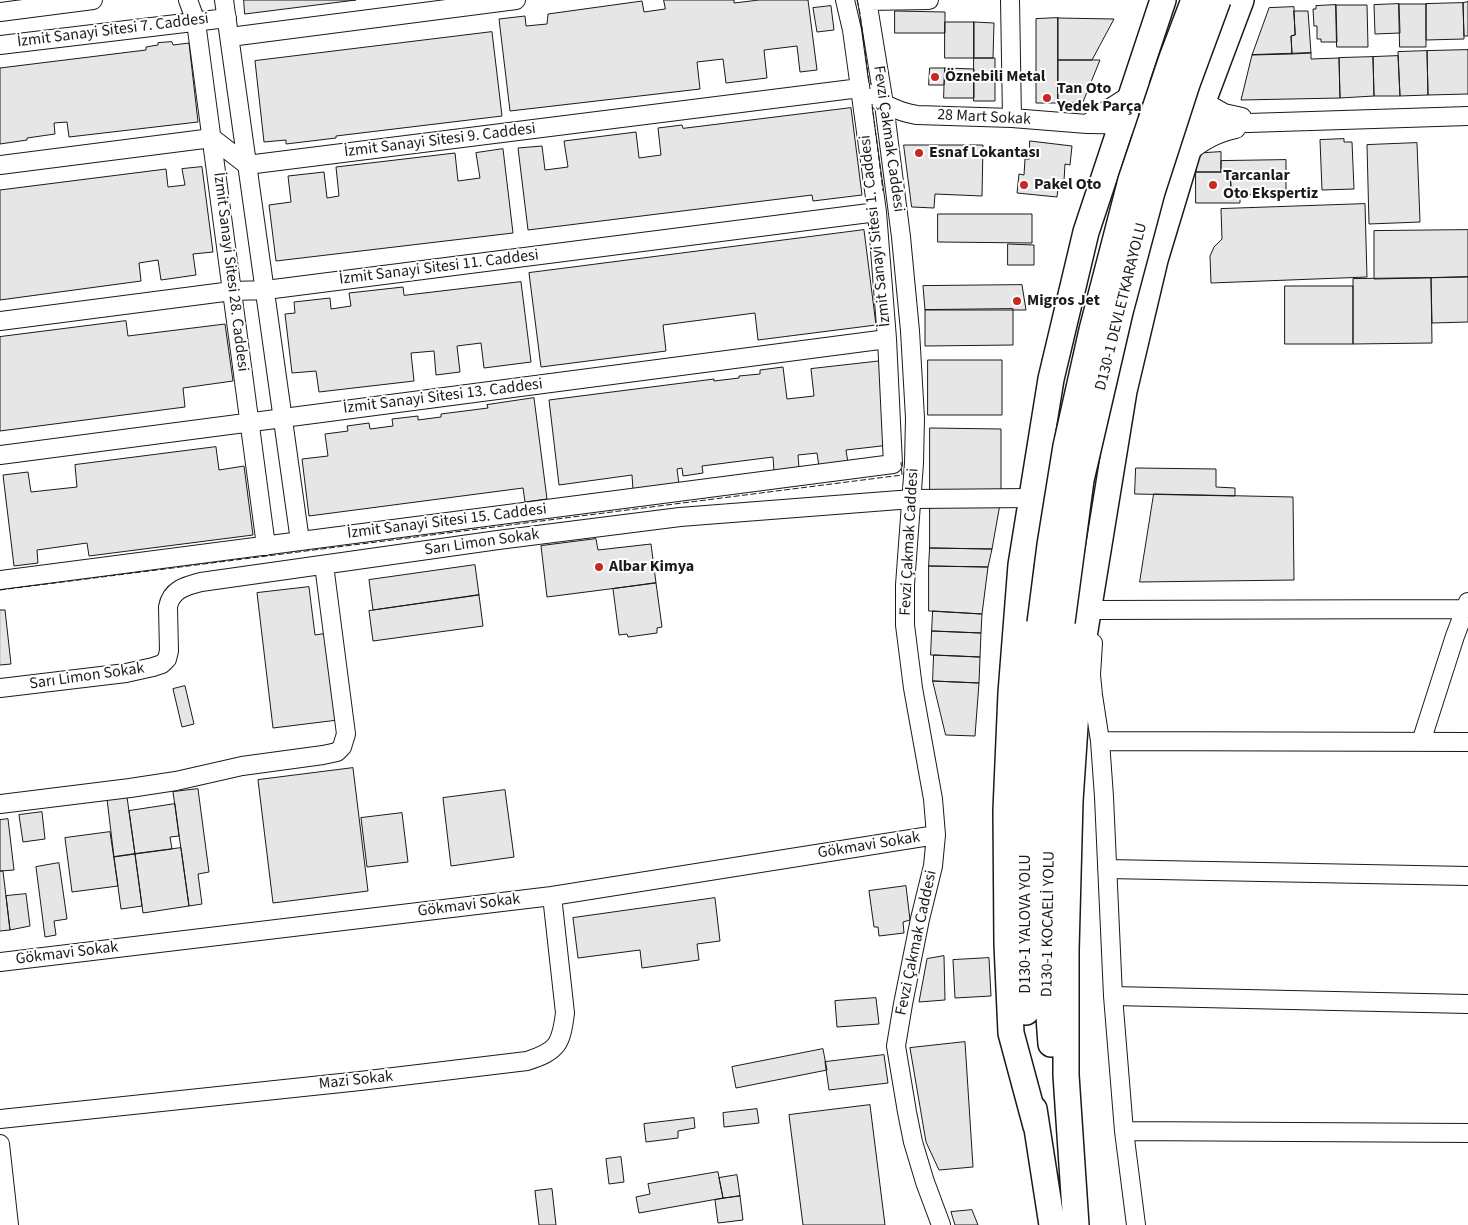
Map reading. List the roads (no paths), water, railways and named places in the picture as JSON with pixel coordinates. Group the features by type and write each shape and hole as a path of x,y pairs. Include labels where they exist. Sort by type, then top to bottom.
{"highway":[{"path":"1036,1126 1011,1033 1007,944 1006,810 1011,693 1021,565 1051,379 1086,232 1163,0"},
{"name":"D130-1 DEVLETKARAYOLU","path":"1051,622 1050,545 1066,446 1098,303 1131,180 1172,58 1194,0"},
{"name":"D130-1 DEVLETKARAYOLU","path":"1051,622 1122,304 1152,192 1187,84 1218,0"},
{"path":"1075,1225 1066,1075 1066,950 1070,801 1079,667 1124,391 1155,260 1203,101 1241,0"},
{"name":"D130-1 YALOVA YOLU","path":"1051,622 1030,740 1026,894 1026,1020 1036,1126 1052,1225"},
{"name":"D130-1 KOCAELİ YOLU","path":"1051,622 1056,686 1048,916 1048,1004 1053,1070 1075,1225"}],"street":[{"name":"İzmit Sanayi Sitesi 7. Caddesi","path":"0,12 92,0"},
{"name":"İzmit Sanayi Sitesi 28. Caddesi","path":"188,0 196,22 266,546"},
{"name":"İzmit Sanayi Sitesi 28. Caddesi","path":"224,0 300,541"},
{"name":"İzmit Sanayi Sitesi 7. Caddesi","path":"230,37 516,0"},
{"name":"İzmit Sanayi Sitesi 1. Caddesi","path":"845,0 852,30 877,212 887,339 893,464"},
{"path":"867,1 929,0"},
{"path":"1010,0 1012,118"},
{"name":"Fevzi Çakmak Caddesi","path":"867,1 884,104 910,331 915,418 912,499 905,585 905,625 913,688 933,799 936,835 933,866 918,927 896,1046 906,1112 913,1142 941,1225"},
{"name":"İzmit Sanayi Sitesi 7. Caddesi","path":"0,45 227,18"},
{"path":"860,88 884,104"},
{"name":"İzmit Sanayi Sitesi 9. Caddesi","path":"247,165 860,88"},
{"path":"1087,124 1105,110 1132,94 1167,90 1203,101 1224,113 1271,121 1468,116"},
{"name":"28 Mart Sokak","path":"884,104 917,115 1012,118 1087,124 1196,124 1271,121"},
{"path":"1185,156 1196,145 1211,137 1227,131 1271,121"},
{"path":"0,165 212,138 247,165"},
{"name":"İzmit Sanayi Sitesi 11. Caddesi","path":"0,321 232,291 266,290 877,212"},
{"name":"İzmit Sanayi Sitesi 13. Caddesi","path":"0,455 887,339"},
{"name":"İzmit Sanayi Sitesi 15. Caddesi","path":"0,580 893,464"},
{"name":"Sarı Limon Sokak","path":"0,688 126,673 153,668 162,664 167,659 169,650 169,600 182,588 201,582 498,540 680,517 912,499 1032,498"},
{"path":"1102,530 1091,676 1100,741 1113,996 1124,1131 1136,1225"},
{"path":"0,804 176,781 242,766 337,752 342,747 346,734 324,565"},
{"path":"1095,610 1467,605 1461,635 1421,742"},
{"path":"1100,741 1468,742"},
{"name":"Gökmavi Sokak","path":"0,962 552,896 936,835"},
{"path":"1107,869 1468,876"},
{"name":"Mazi Sokak","path":"0,1120 370,1080 527,1061 541,1056 551,1051 558,1043 562,1031 564,1013 552,896"},
{"path":"1113,996 1468,1004"},
{"path":"1124,1131 1468,1134"},
{"path":"0,1144 9,1225"}],"place":[{"name":"Öznebili Metal","path":"935,77"},
{"name":"Tan Oto Yedek Parça","path":"1047,98"},
{"name":"Esnaf Lokantası","path":"919,153"},
{"name":"Pakel Oto","path":"1024,185"},
{"name":"Tarcanlar Oto Ekspertiz","path":"1213,185"},
{"name":"Migros Jet","path":"1017,301"},
{"name":"Albar Kimya","path":"599,567"}]}
